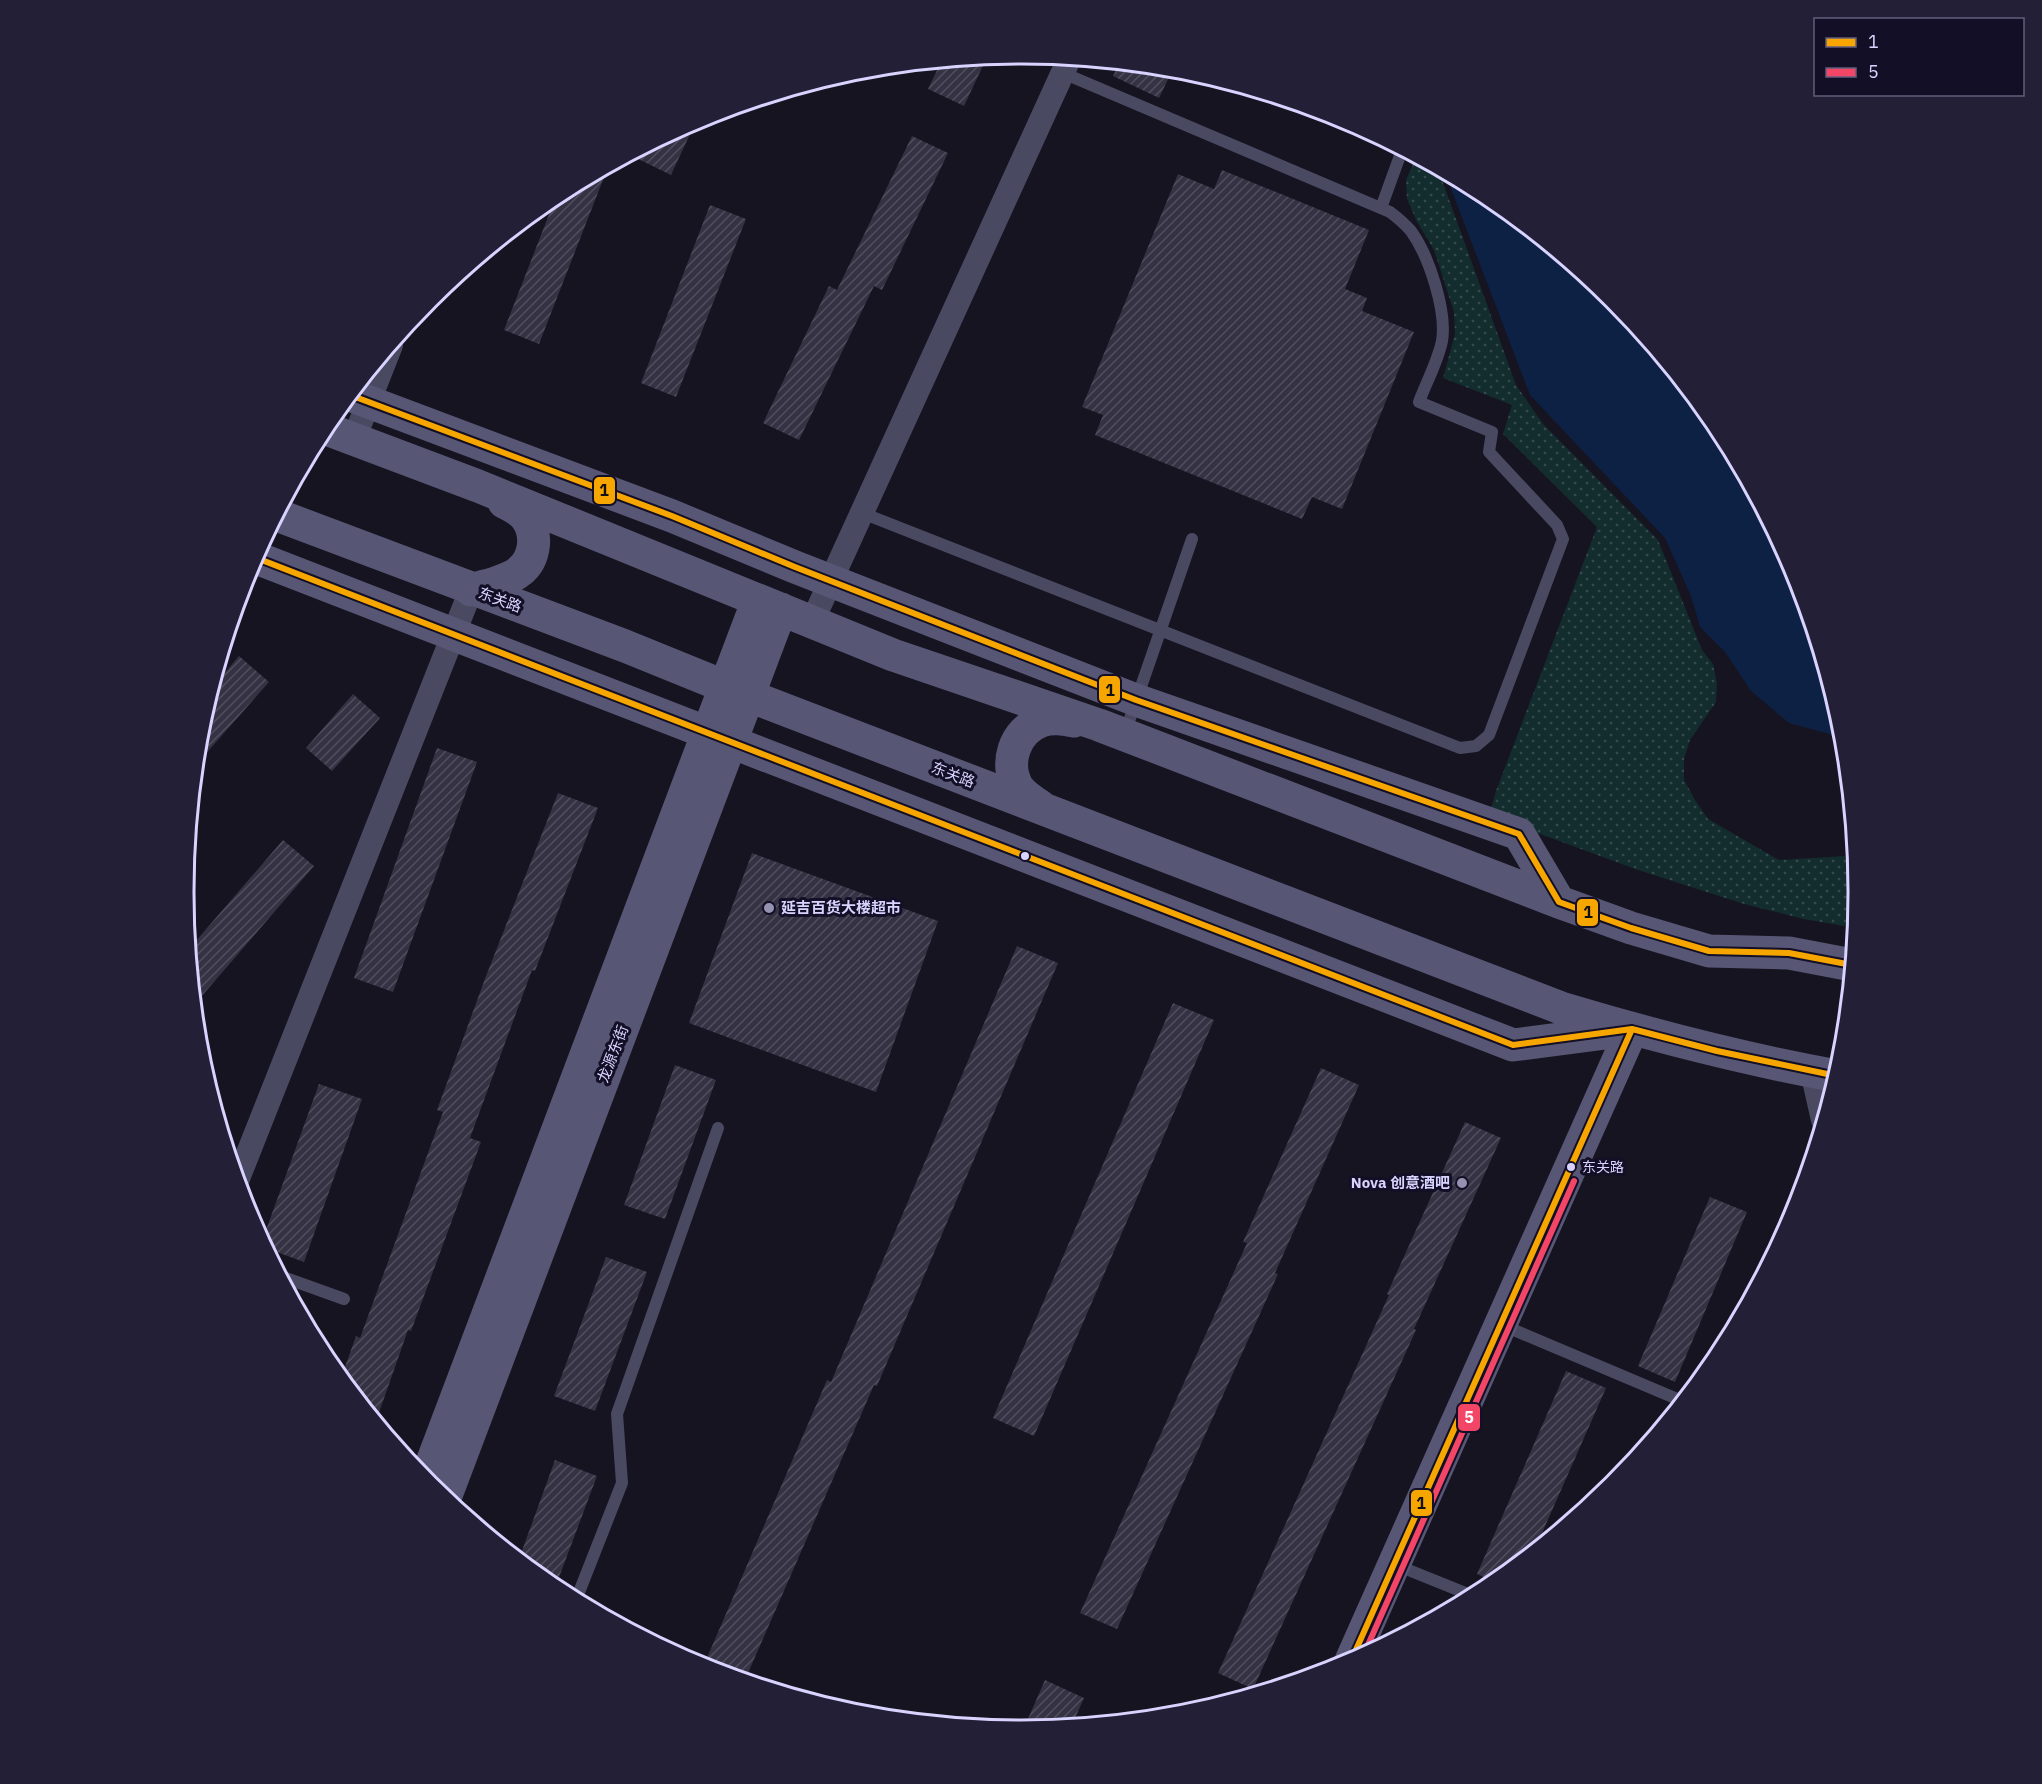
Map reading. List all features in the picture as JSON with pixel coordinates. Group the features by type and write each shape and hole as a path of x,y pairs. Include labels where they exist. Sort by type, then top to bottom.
{"main road":[{"path":"359,399 672,516 831,581 1136,700 1519,834 1559,902"},
{"path":"333,431 478,486 893,655 1112,730 1631,928 1709,951 1789,953 1845,964"},
{"path":"471,590 510,577 520,571 530,557 534,540 527,519 519,511 478,486"},
{"name":"东关路","path":"283,517 471,590 625,646 737,692 1561,1008 1717,1051 1826,1074"},
{"name":"东关路","path":"263,560 1513,1045 1632,1029"},
{"name":"龙源东街","path":"448,1489 720,737 770,605"},
{"path":"1051,812 1029,800 1019,790 1013,777 1011,764 1013,750 1019,737 1029,727 1042,720 1056,718 1112,730"},
{"name":"龙源东街","path":"429,1470 720,737"},
{"path":"1358,1648 1632,1029"}],"street":[{"path":"812,622 1066,66"},
{"path":"354,439 359,399 368,384"},
{"path":"241,1170 471,590"}],"lane":[{"path":"862,513 1460,748 1476,746 1488,735 1563,539 1562,532 1489,452 1492,432 1419,402 1442,344 1444,325 1443,310 1418,243 1402,221 1390,212 1066,66"},
{"path":"1381,208 1400,157"},
{"path":"1112,730 1136,700 1192,539"},
{"path":"579,1592 622,1483 617,1414 718,1128"},
{"path":"290,1280 344,1299"},
{"path":"1501,1325 1675,1398"},
{"path":"1395,1564 1462,1592"}],"green space":[{"path":"1413,164 1442,179 1516,385 1543,424 1658,540 1702,650 1713,664 1717,683 1716,702 1690,740 1684,759 1684,780 1695,800 1708,819 1779,860 1847,856 1847,927 1804,919 1744,904 1638,870 1516,825 1491,809 1597,527 1503,434 1512,405 1443,378 1455,334 1454,312 1434,250 1417,222 1407,199 1406,180"}],"water":[{"path":"1449,184 1525,236 1567,270 1606,307 1643,346 1709,432 1738,478 1786,575 1805,626 1834,735 1789,723 1751,691 1725,652 1700,627 1691,596 1665,538 1530,395"}],"building":[{"path":"983,65 964,106 928,89 937,69"},
{"path":"1116,71 1169,78 1159,98 1113,76"},
{"path":"690,133 671,175 638,159"},
{"path":"912,136 948,153 882,290 874,286 799,440 763,423 829,286 837,290"},
{"path":"1222,170 1369,230 1345,289 1367,298 1362,311 1414,332 1342,509 1312,497 1302,519 1095,435 1103,415 1082,407 1178,174 1214,189"},
{"path":"604,177 539,344 504,330 550,212"},
{"path":"710,205 746,219 676,397 641,383"},
{"path":"239,656 269,682 206,754 209,731 223,675"},
{"path":"353,694 380,718 332,771 306,748"},
{"path":"437,748 477,762 393,992 354,978"},
{"path":"558,793 598,808 535,971 532,970 470,1138 481,1142 411,1331 408,1330 379,1413 345,1368 356,1336 360,1338 443,1112 437,1110 486,976"},
{"path":"283,840 314,866 201,997 195,942"},
{"path":"752,853 938,921 876,1092 689,1023"},
{"path":"1017,946 1058,963 877,1386 874,1385 748,1673 707,1658 827,1380 831,1382"},
{"path":"1173,1003 1214,1020 1034,1436 993,1418"},
{"path":"675,1065 716,1080 665,1219 624,1205"},
{"path":"1321,1068 1359,1085 1275,1273 1278,1274 1117,1629 1080,1613 1247,1243 1243,1242"},
{"path":"319,1084 362,1099 304,1262 276,1252 266,1230"},
{"path":"1465,1122 1501,1138 1255,1685 1249,1687 1218,1673 1389,1295 1387,1294"},
{"path":"1710,1197 1747,1212 1675,1382 1638,1366"},
{"path":"606,1257 647,1272 595,1411 554,1396"},
{"path":"1566,1371 1606,1388 1541,1535 1485,1577 1477,1574"},
{"path":"555,1460 597,1476 559,1578 522,1551"},
{"path":"1045,1680 1084,1698 1075,1718 1028,1720"}],"transit line":[{"name":"1","path":"358,398 672,516 795,567 1136,700 1519,834 1559,902 1631,928 1709,951 1789,953 1845,964"},
{"name":"1","path":"263,560 1513,1045 1632,1029 1717,1051 1828,1074"},
{"name":"1","path":"1357,1648 1632,1029"},
{"name":"5","path":"1369,1642 1574,1181"}],"place":[{"name":"延吉百货大楼超市","path":"769,908"},
{"name":"东关路","path":"1571,1167"},
{"name":"Nova 创意酒吧","path":"1462,1183"}]}
